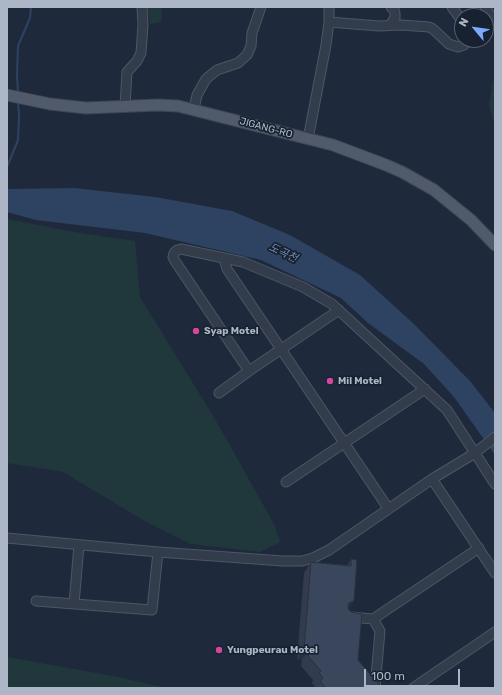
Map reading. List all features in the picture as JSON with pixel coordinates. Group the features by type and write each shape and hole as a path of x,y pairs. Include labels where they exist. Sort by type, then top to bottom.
{"main road":[{"name":"JIGANG-RO","path":"9,95 50,104 86,108 167,105 178,106 333,145 365,156 402,172 434,190 471,220 495,245"}],"street":[{"path":"125,106 127,72 137,61 141,53 143,25 142,7"},
{"path":"194,109 197,95 206,79 217,70 238,63 247,54 251,46 252,33 261,7"},
{"path":"308,139 329,22 329,7"},
{"path":"390,25 395,18 394,10 391,7"},
{"path":"485,7 495,20"},
{"path":"329,22 379,26 401,25 429,27 449,44 454,46"},
{"path":"249,371 175,261 173,257 177,250 243,262 302,288 332,304 447,410 495,484"},
{"path":"224,258 227,269 388,508"},
{"path":"219,393 339,310"},
{"path":"286,482 425,389"},
{"path":"7,538 158,552 283,561 313,558 432,479 475,453 495,438"},
{"path":"432,479 495,572"},
{"path":"74,604 79,545"},
{"path":"347,617 373,619 479,548"},
{"path":"36,601 152,610 158,552"},
{"path":"373,619 380,630 375,688"},
{"path":"413,688 495,632"}],"green space":[{"path":"147,7 162,7 161,22 150,24"},
{"path":"495,71 495,125 489,105"},
{"path":"7,219 74,232 135,241 140,297 215,419 274,524 280,542 260,552 191,544 143,520 63,472 7,463"},
{"path":"7,657 113,676 166,688 7,688"}],"water":[{"name":"도곡천","path":"74,188 155,197 232,211 290,235 360,275 414,324 470,381 495,413 495,455 454,397 424,364 368,323 341,298 261,260 145,233 36,220 7,212 7,189"}],"building":[{"path":"351,559 357,560 354,601 349,603 348,607 351,612 362,614 358,660 382,688 326,688 320,681 323,678 319,673 321,671 308,656 309,650 304,649 311,562 351,566"}],"waterway":[{"path":"18,93 18,46 30,18 31,7"},
{"path":"7,167 18,140 18,102"}],"place":[{"name":"Syap Motel","path":"196,331"},
{"name":"Mil Motel","path":"330,381"},
{"name":"Yungpeurau Motel","path":"219,650"}]}
